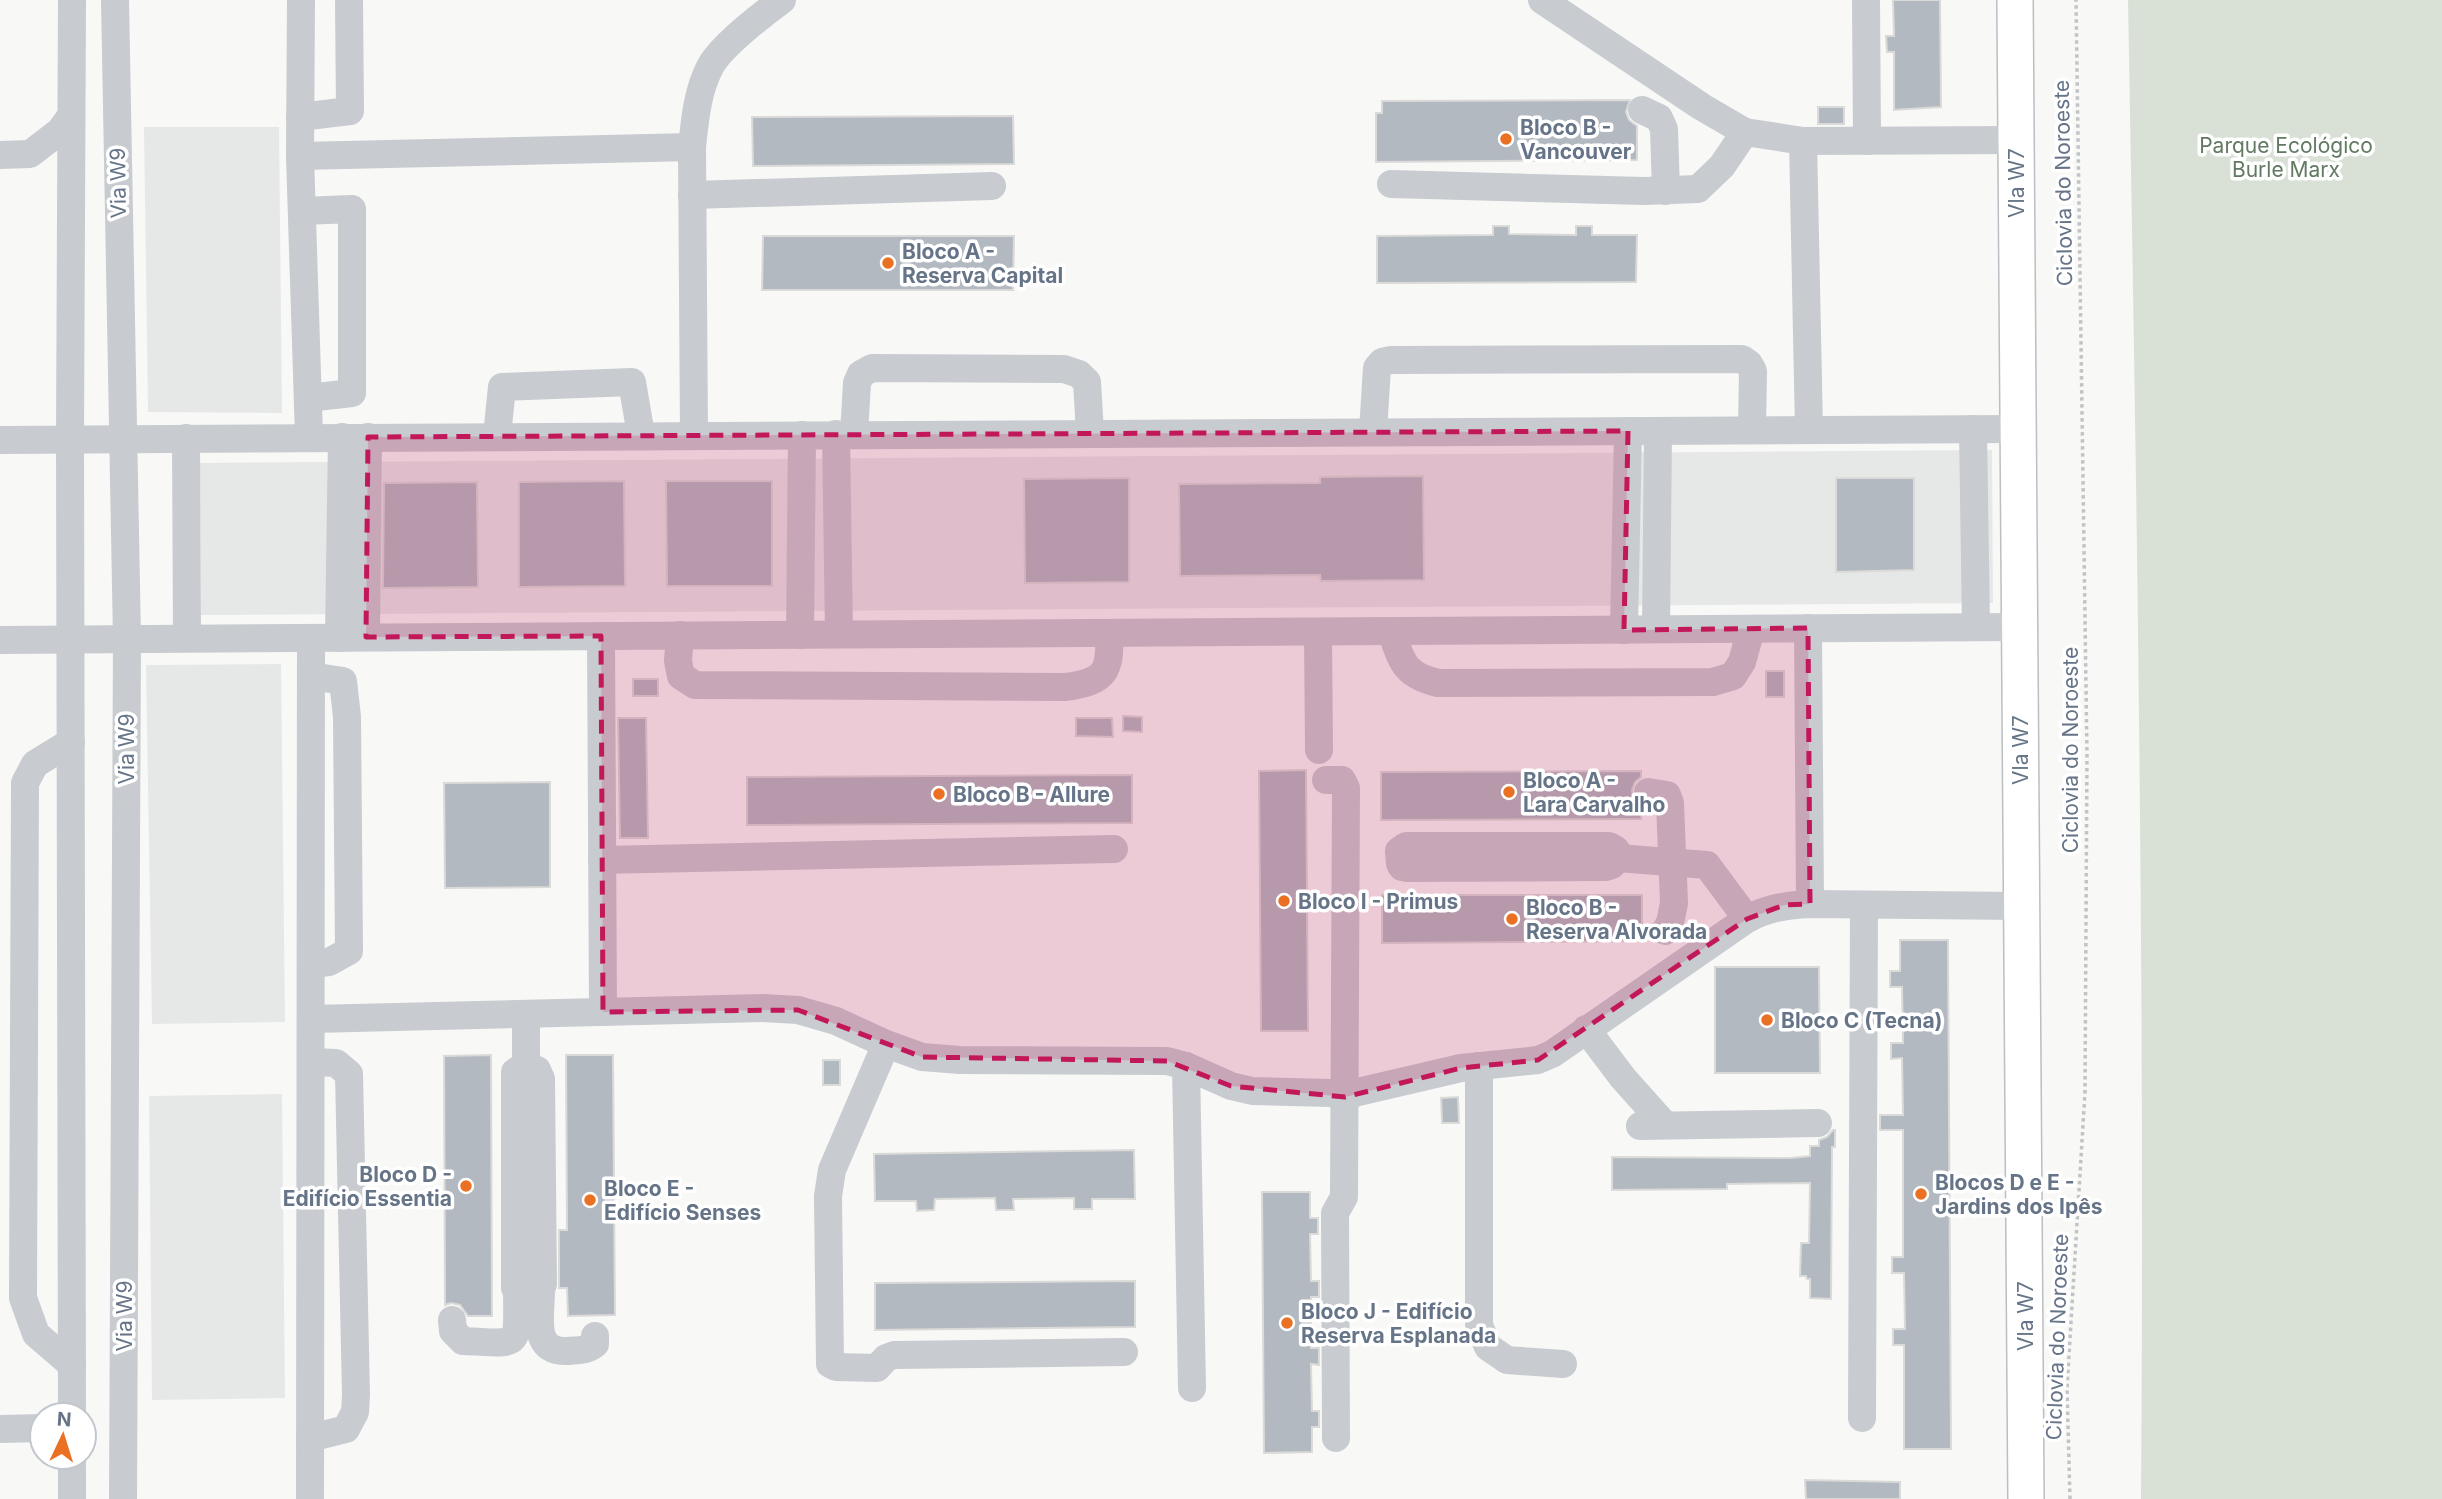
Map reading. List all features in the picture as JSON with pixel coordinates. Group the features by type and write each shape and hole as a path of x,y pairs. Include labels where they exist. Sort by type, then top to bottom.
{"main road":[{"name":"Vla W7","path":"2015,0 2026,1499"}],"street":[{"path":"72,0 72,1401"},
{"name":"Via W9","path":"115,0 127,639 123,1499"},
{"path":"301,0 300,156 309,437"},
{"path":"300,117 350,111 349,0"},
{"path":"694,435 692,147 698,101 711,65 755,19 782,0"},
{"path":"1542,0 1702,107 1745,132 1803,141 2016,140"},
{"path":"1866,0 1867,141"},
{"path":"1642,110 1659,118 1664,129 1666,191"},
{"path":"30,155 60,131 71,116"},
{"path":"1391,184 1698,190 1722,166 1745,132"},
{"path":"1803,141 1809,430"},
{"path":"300,156 692,147"},
{"path":"0,155 30,155 53,171 71,191"},
{"path":"692,195 992,186"},
{"path":"302,211 352,209 352,393 308,398"},
{"path":"1373,431 1377,368 1382,362 1391,359 1742,359 1749,363 1753,371 1752,430"},
{"path":"839,634 845,434 861,374 872,368 1064,369 1079,373 1087,382 1090,433"},
{"path":"497,436 502,387 632,382 641,435"},
{"path":"1973,429 1976,627"},
{"path":"0,440 2018,429"},
{"path":"1625,630 1628,430"},
{"path":"1656,629 1658,430"},
{"path":"800,635 802,435"},
{"path":"353,638 355,437"},
{"path":"186,438 187,638"},
{"path":"0,640 2020,627"},
{"path":"1808,628 1810,905"},
{"path":"1391,631 1404,667 1418,678 1438,683 1713,682 1733,676 1742,662 1751,629"},
{"path":"1318,632 1319,750"},
{"path":"680,635 678,661 681,676 695,685 1065,687 1098,680 1106,669 1110,655 1109,633"},
{"path":"601,636 603,1012"},
{"path":"310,1499 311,638"},
{"path":"311,676 343,681 346,717 349,951 329,962 312,964"},
{"path":"71,741 35,764 25,783 23,1298 36,1334 72,1365"},
{"path":"1326,780 1342,780 1346,788 1344,1197 1335,1213 1336,1438"},
{"path":"1648,792 1667,795 1670,803 1674,902 1670,923 1665,931"},
{"path":"1406,846 1609,846 1616,850 1618,858 1612,866 1606,867 1407,868 1400,864 1399,851 1406,846"},
{"path":"602,860 1114,849"},
{"path":"1618,858 1707,864 1747,919"},
{"path":"312,1019 763,1008 798,1010 836,1021 922,1057 960,1060 1167,1061 1186,1066 1231,1086 1252,1091 1331,1093 1345,1097 1479,1066 1538,1060 1552,1054 1762,911 1784,905 2021,906"},
{"path":"1862,1418 1864,905"},
{"path":"526,1014 526,1065 516,1072 515,1079 529,1292 542,1339 547,1347 560,1351 587,1350 595,1344 595,1336"},
{"path":"1586,1029 1623,1079 1652,1126 1818,1123"},
{"path":"886,1044 832,1170 828,1196 830,1364 836,1367 877,1368 886,1358 894,1355 1124,1352"},
{"path":"310,1437 346,1429 355,1412 356,1395 349,1074 336,1062 312,1062"},
{"path":"1186,1066 1192,1388"},
{"path":"1479,1066 1479,1325 1488,1347 1507,1360 1563,1364"},
{"path":"452,1320 453,1331 463,1341 513,1340 517,1335 529,1292"},
{"path":"0,1429 28,1428"},
{"path":"72,1471 72,1499"}],"path":[{"name":"Ciclovia do Noroeste","path":"2070,1499 2067,1388 2085,1092 2087,768 2076,0"}],"highlighted area":[{"path":"1628,431 1624,630 1808,628 1810,904 1784,905 1747,919 1538,1060 1461,1068 1345,1097 1231,1086 1167,1061 922,1057 798,1010 603,1012 601,636 366,637 368,437"}],"shaded area":[{"path":"144,127 279,127 282,413 148,412"},
{"path":"1992,450 1993,603 201,615 200,463"},
{"path":"281,664 285,1022 152,1024 146,665"},
{"path":"282,1094 285,1398 152,1400 149,1096"}],"green space":[{"name":"Parque Ecológico Burle Marx","path":"2128,0 2442,0 2442,1499 2141,1499 2141,937"}],"building":[{"path":"1893,0 1940,0 1941,107 1894,110 1894,52 1887,52 1886,36 1894,36"},
{"name":"Bloco B - Vancouver","path":"1630,100 1626,112 1629,120 1637,126 1637,160 1376,162 1376,113 1382,113 1382,101"},
{"path":"1818,107 1844,107 1844,124 1818,124"},
{"path":"1013,116 1014,164 753,166 752,117"},
{"path":"1493,226 1509,226 1509,234 1576,235 1576,226 1592,226 1592,235 1637,235 1636,282 1377,283 1377,236 1493,235"},
{"name":"Bloco A - Reserva Capital","path":"763,236 1014,236 1013,290 762,290"},
{"path":"1423,476 1424,580 1321,581 1320,575 1180,576 1179,484 1320,483 1320,477"},
{"path":"1129,478 1129,582 1025,583 1024,479"},
{"path":"1836,478 1914,478 1914,570 1836,572"},
{"path":"624,481 625,586 519,587 519,482"},
{"path":"666,481 772,481 772,586 667,586"},
{"path":"477,482 478,587 383,588 384,483"},
{"path":"1766,671 1784,671 1784,697 1766,697"},
{"path":"633,679 658,679 658,696 633,696"},
{"path":"1123,716 1142,717 1142,732 1123,731"},
{"path":"618,718 646,718 648,838 620,838"},
{"path":"1076,718 1112,718 1113,737 1076,736"},
{"name":"Bloco I - Primus","path":"1306,770 1308,1031 1261,1031 1259,771"},
{"name":"Bloco A - Lara Carvalho","path":"1641,771 1641,777 1632,790 1633,799 1641,806 1641,819 1381,820 1381,772"},
{"name":"Bloco B - Allure","path":"1132,775 1132,823 747,825 747,777"},
{"path":"550,782 550,887 445,888 444,783"},
{"name":"Bloco B - Reserva Alvorada","path":"1382,895 1642,895 1642,941 1382,943"},
{"name":"Blocos D e E - Jardins dos Ipês","path":"1900,940 1948,940 1951,1449 1904,1449 1904,1345 1893,1345 1893,1329 1905,1329 1904,1273 1892,1273 1892,1257 1903,1257 1903,1130 1880,1130 1880,1115 1903,1115 1902,1058 1891,1059 1891,1043 1903,1043 1902,987 1890,987 1890,971 1900,971"},
{"name":"Bloco C (Tecna)","path":"1715,967 1819,967 1820,1073 1715,1073"},
{"name":"Bloco D - Edifício Essentia","path":"491,1055 492,1316 468,1316 460,1305 445,1305 444,1056"},
{"name":"Bloco E - Edifício Senses","path":"566,1055 613,1055 615,1315 568,1316 567,1288 559,1288 559,1230 567,1230"},
{"path":"823,1060 840,1060 840,1085 823,1085"},
{"path":"1458,1097 1459,1123 1442,1123 1441,1098"},
{"path":"1833,1130 1835,1147 1832,1147 1831,1299 1810,1298 1810,1279 1800,1276 1801,1243 1809,1243 1810,1183 1727,1184 1727,1189 1612,1190 1612,1157 1810,1156 1810,1146 1819,1146 1819,1140 1827,1137"},
{"path":"1134,1150 1135,1199 1092,1199 1092,1209 1074,1209 1074,1198 1013,1199 1014,1210 996,1210 995,1198 935,1199 934,1210 917,1211 916,1201 875,1201 874,1154"},
{"name":"Bloco J - Edifício Reserva Esplanada","path":"1262,1192 1310,1192 1310,1218 1318,1218 1318,1234 1310,1234 1311,1281 1319,1281 1319,1297 1311,1297 1311,1348 1319,1348 1319,1365 1311,1364 1312,1411 1319,1411 1319,1427 1312,1427 1312,1452 1264,1453"},
{"path":"1135,1281 1135,1327 875,1330 875,1283"},
{"path":"1805,1480 1900,1482 1900,1499 1806,1499"}],"place":[{"name":"Bloco B - Vancouver","path":"1506,139"},
{"name":"Bloco A - Reserva Capital","path":"888,263"},
{"name":"Bloco A - Lara Carvalho","path":"1509,792"},
{"name":"Bloco B - Allure","path":"939,794"},
{"name":"Bloco I - Primus","path":"1284,901"},
{"name":"Bloco B - Reserva Alvorada","path":"1512,919"},
{"name":"Bloco C (Tecna)","path":"1767,1020"},
{"name":"Bloco D - Edifício Essentia","path":"466,1186"},
{"name":"Blocos D e E - Jardins dos Ipês","path":"1921,1194"},
{"name":"Bloco E - Edifício Senses","path":"590,1200"},
{"name":"Bloco J - Edifício Reserva Esplanada","path":"1287,1323"}]}
